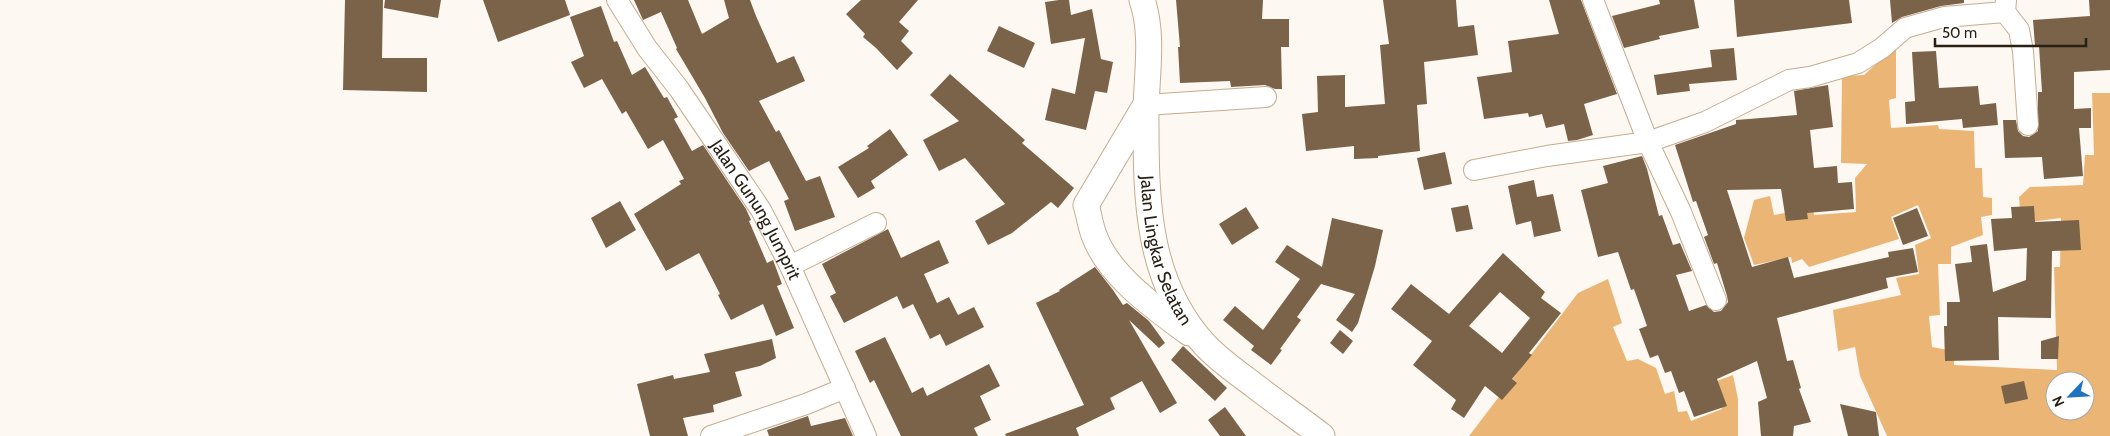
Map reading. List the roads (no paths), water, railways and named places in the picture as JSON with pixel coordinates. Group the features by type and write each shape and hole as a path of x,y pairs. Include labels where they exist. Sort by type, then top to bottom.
{"street":[{"name":"Jalan Gunung Jumprit","path":"617,0 647,48 679,89 761,210 790,266 866,436"},
{"name":"Jalan Lingkar Selatan","path":"1142,0 1148,39 1146,105 1147,203 1157,258 1170,292 1186,320 1205,345 1227,365 1322,436"},
{"path":"1593,0 1648,142 1681,212 1716,300"},
{"path":"1474,170 1547,156 1648,142 1705,122 1789,80 1810,77 1858,63 1882,48 1905,28 1944,17 2006,6 2019,30 2023,51 2028,125"},
{"path":"1205,345 1144,298 1110,263 1094,236 1086,205 1146,105 1266,97"},
{"path":"790,266 876,223"},
{"path":"712,436 806,404 845,388"}]}
